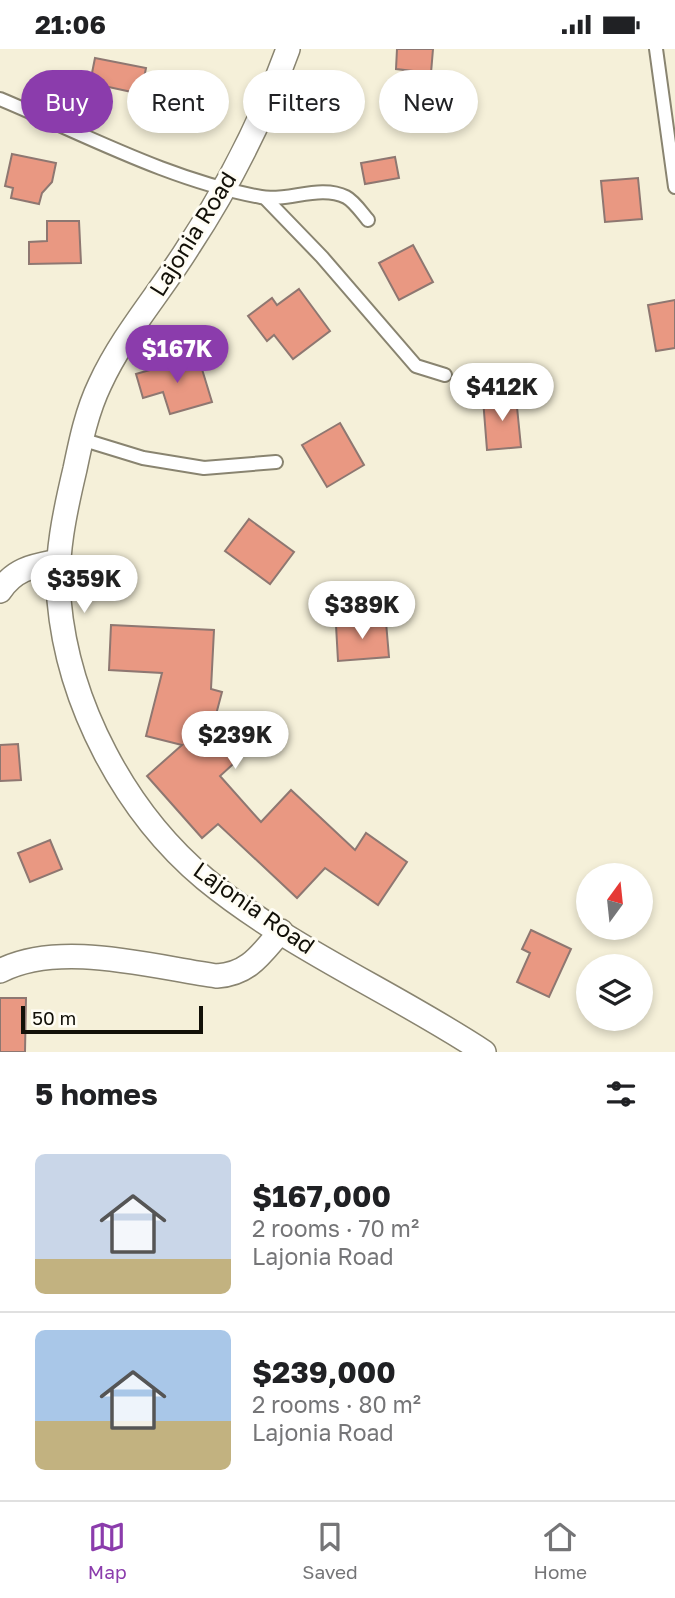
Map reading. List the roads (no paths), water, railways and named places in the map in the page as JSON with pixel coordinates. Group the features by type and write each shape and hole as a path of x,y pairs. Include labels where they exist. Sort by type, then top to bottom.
{"street":[{"name":"Lajonia Road","path":"288,49 225,190 116,354 100,384 81,439 59,561 59,600 78,688 96,734 130,795 166,843 206,880 281,931 484,1052"},
{"path":"0,591 8,579 20,569 59,561"},
{"path":"0,971 38,957 68,957 216,976 233,975 248,969 281,931"}],"lane":[{"path":"656,49 675,187"},
{"path":"0,99 150,162 225,190 265,198 331,192 348,198 368,220"},
{"path":"265,198 331,267 416,366 445,375"},
{"path":"81,439 143,458 204,468 276,462"}]}
